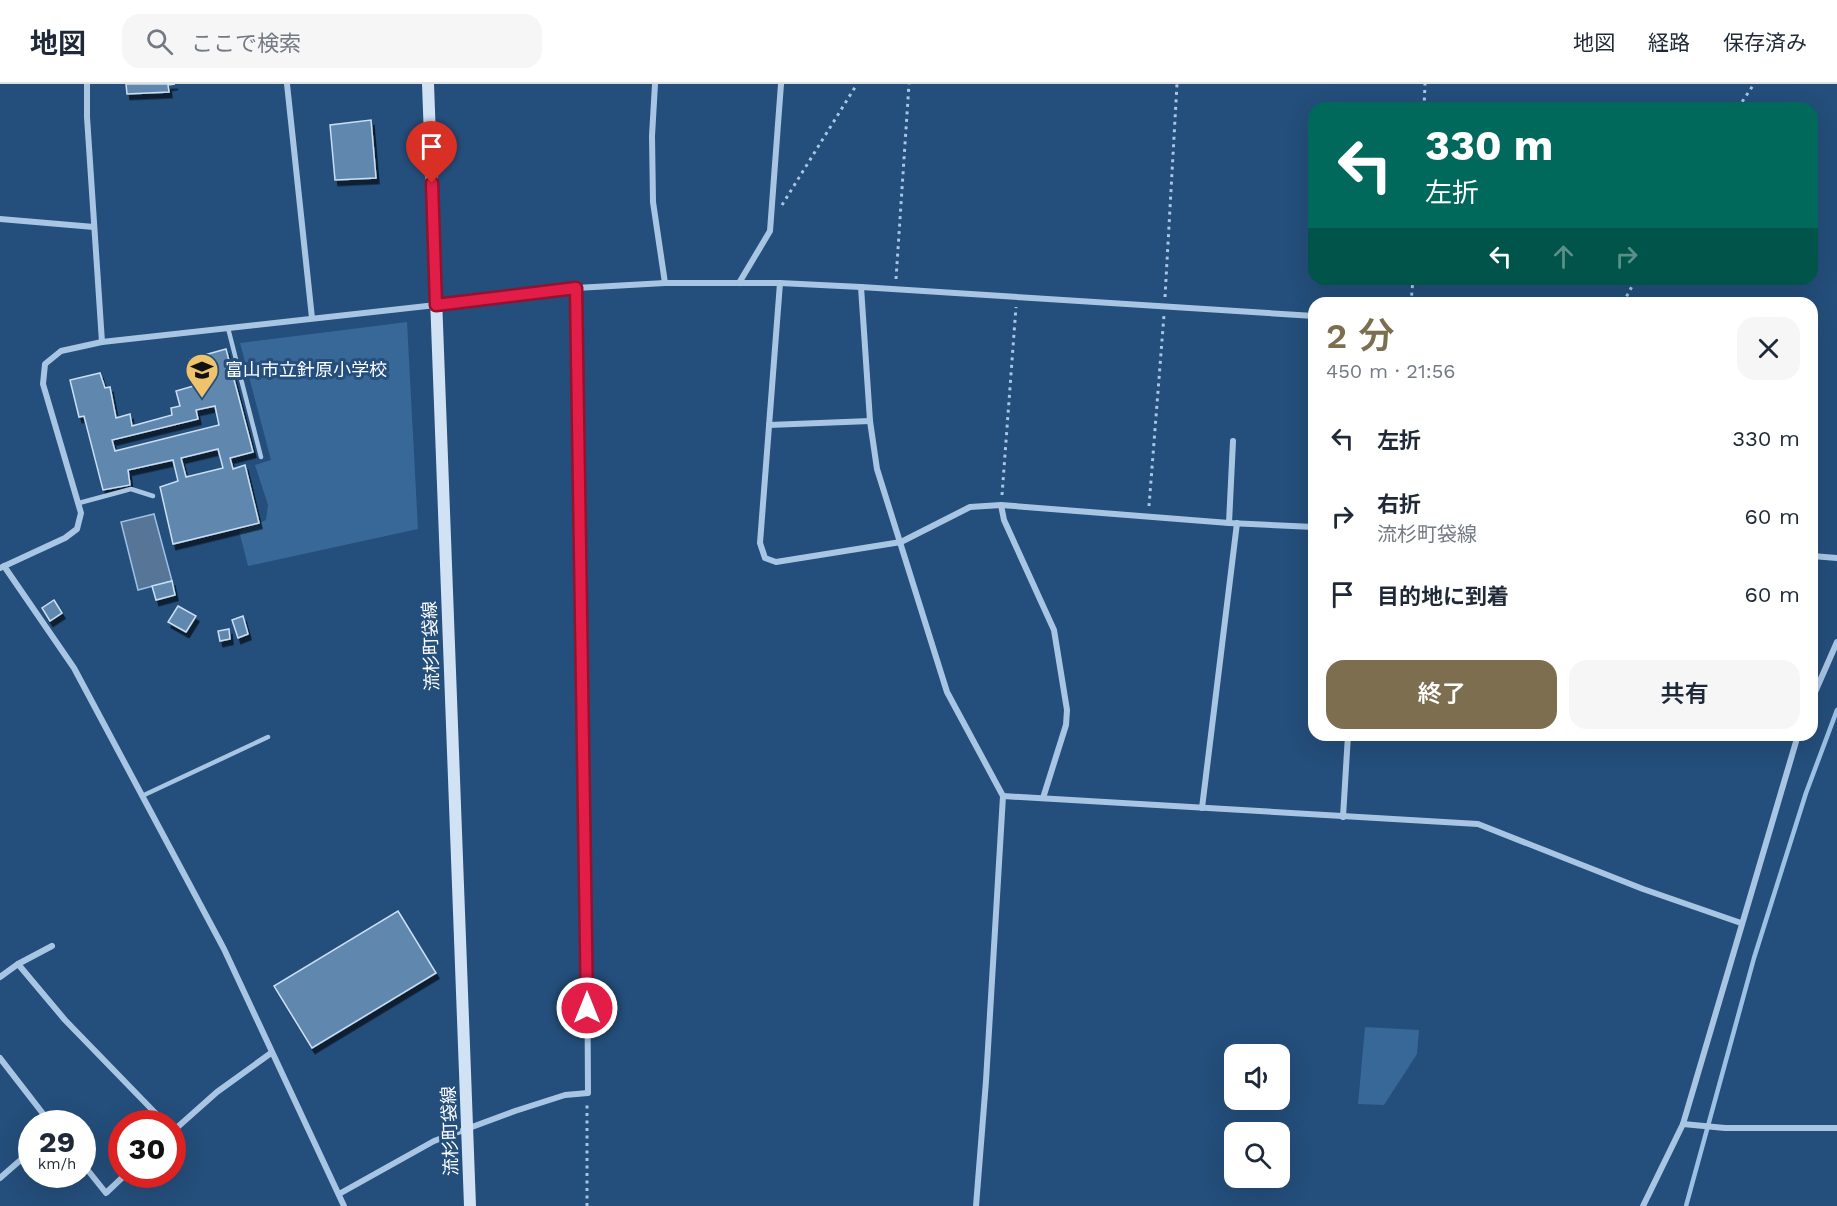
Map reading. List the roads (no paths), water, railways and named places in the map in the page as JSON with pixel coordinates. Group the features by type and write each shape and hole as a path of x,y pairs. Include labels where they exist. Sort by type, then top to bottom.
{"main road":[{"name":"流杉町袋線","path":"428,84 470,1206"}],"street":[{"path":"87,84 87,117 102,342"},
{"path":"287,84 312,318"},
{"path":"655,84 652,136 653,202 664,284"},
{"path":"739,283 770,231 772,222 781,84"},
{"path":"0,219 94,227"},
{"path":"780,283 760,543 765,558 776,562 901,542 970,507 1001,505 1229,523 1308,526"},
{"path":"344,1206 224,949 74,668 2,567 65,538 77,529 81,513 43,384 45,364 61,351 102,342 576,288 664,284 780,283 1308,316"},
{"path":"861,287 870,421 877,469 947,692 1003,796 976,1206"},
{"path":"339,1194 434,1141 468,1127 565,1095 588,1094 576,288"},
{"path":"769,425 870,421"},
{"path":"1229,523 1233,441"},
{"path":"1001,505 1004,520 1053,630 1067,710 1066,725 1043,798"},
{"path":"1202,808 1238,523"},
{"path":"1818,556 1837,558"},
{"path":"1818,685 1837,642"},
{"path":"1343,817 1348,741"},
{"path":"1643,1206 1683,1124 1796,741"},
{"path":"1003,796 1478,824 1643,889 1741,923"},
{"path":"0,977 18,964 52,946"},
{"path":"18,964 65,1020 152,1110"},
{"path":"186,1119 217,1092 271,1053"},
{"path":"0,1058 40,1110"},
{"path":"1683,1124 1725,1128 1837,1128"},
{"path":"0,1178 18,1162"},
{"path":"96,1180 106,1193 111,1188"}],"lane":[{"path":"228,328 261,457"},
{"path":"79,503 131,489 153,496"},
{"path":"142,796 268,737"}],"waterway":[{"path":"1686,1206 1754,958 1806,793 1837,710"}],"place":[{"name":"富山市立針原小学校","path":"202,399"}]}
